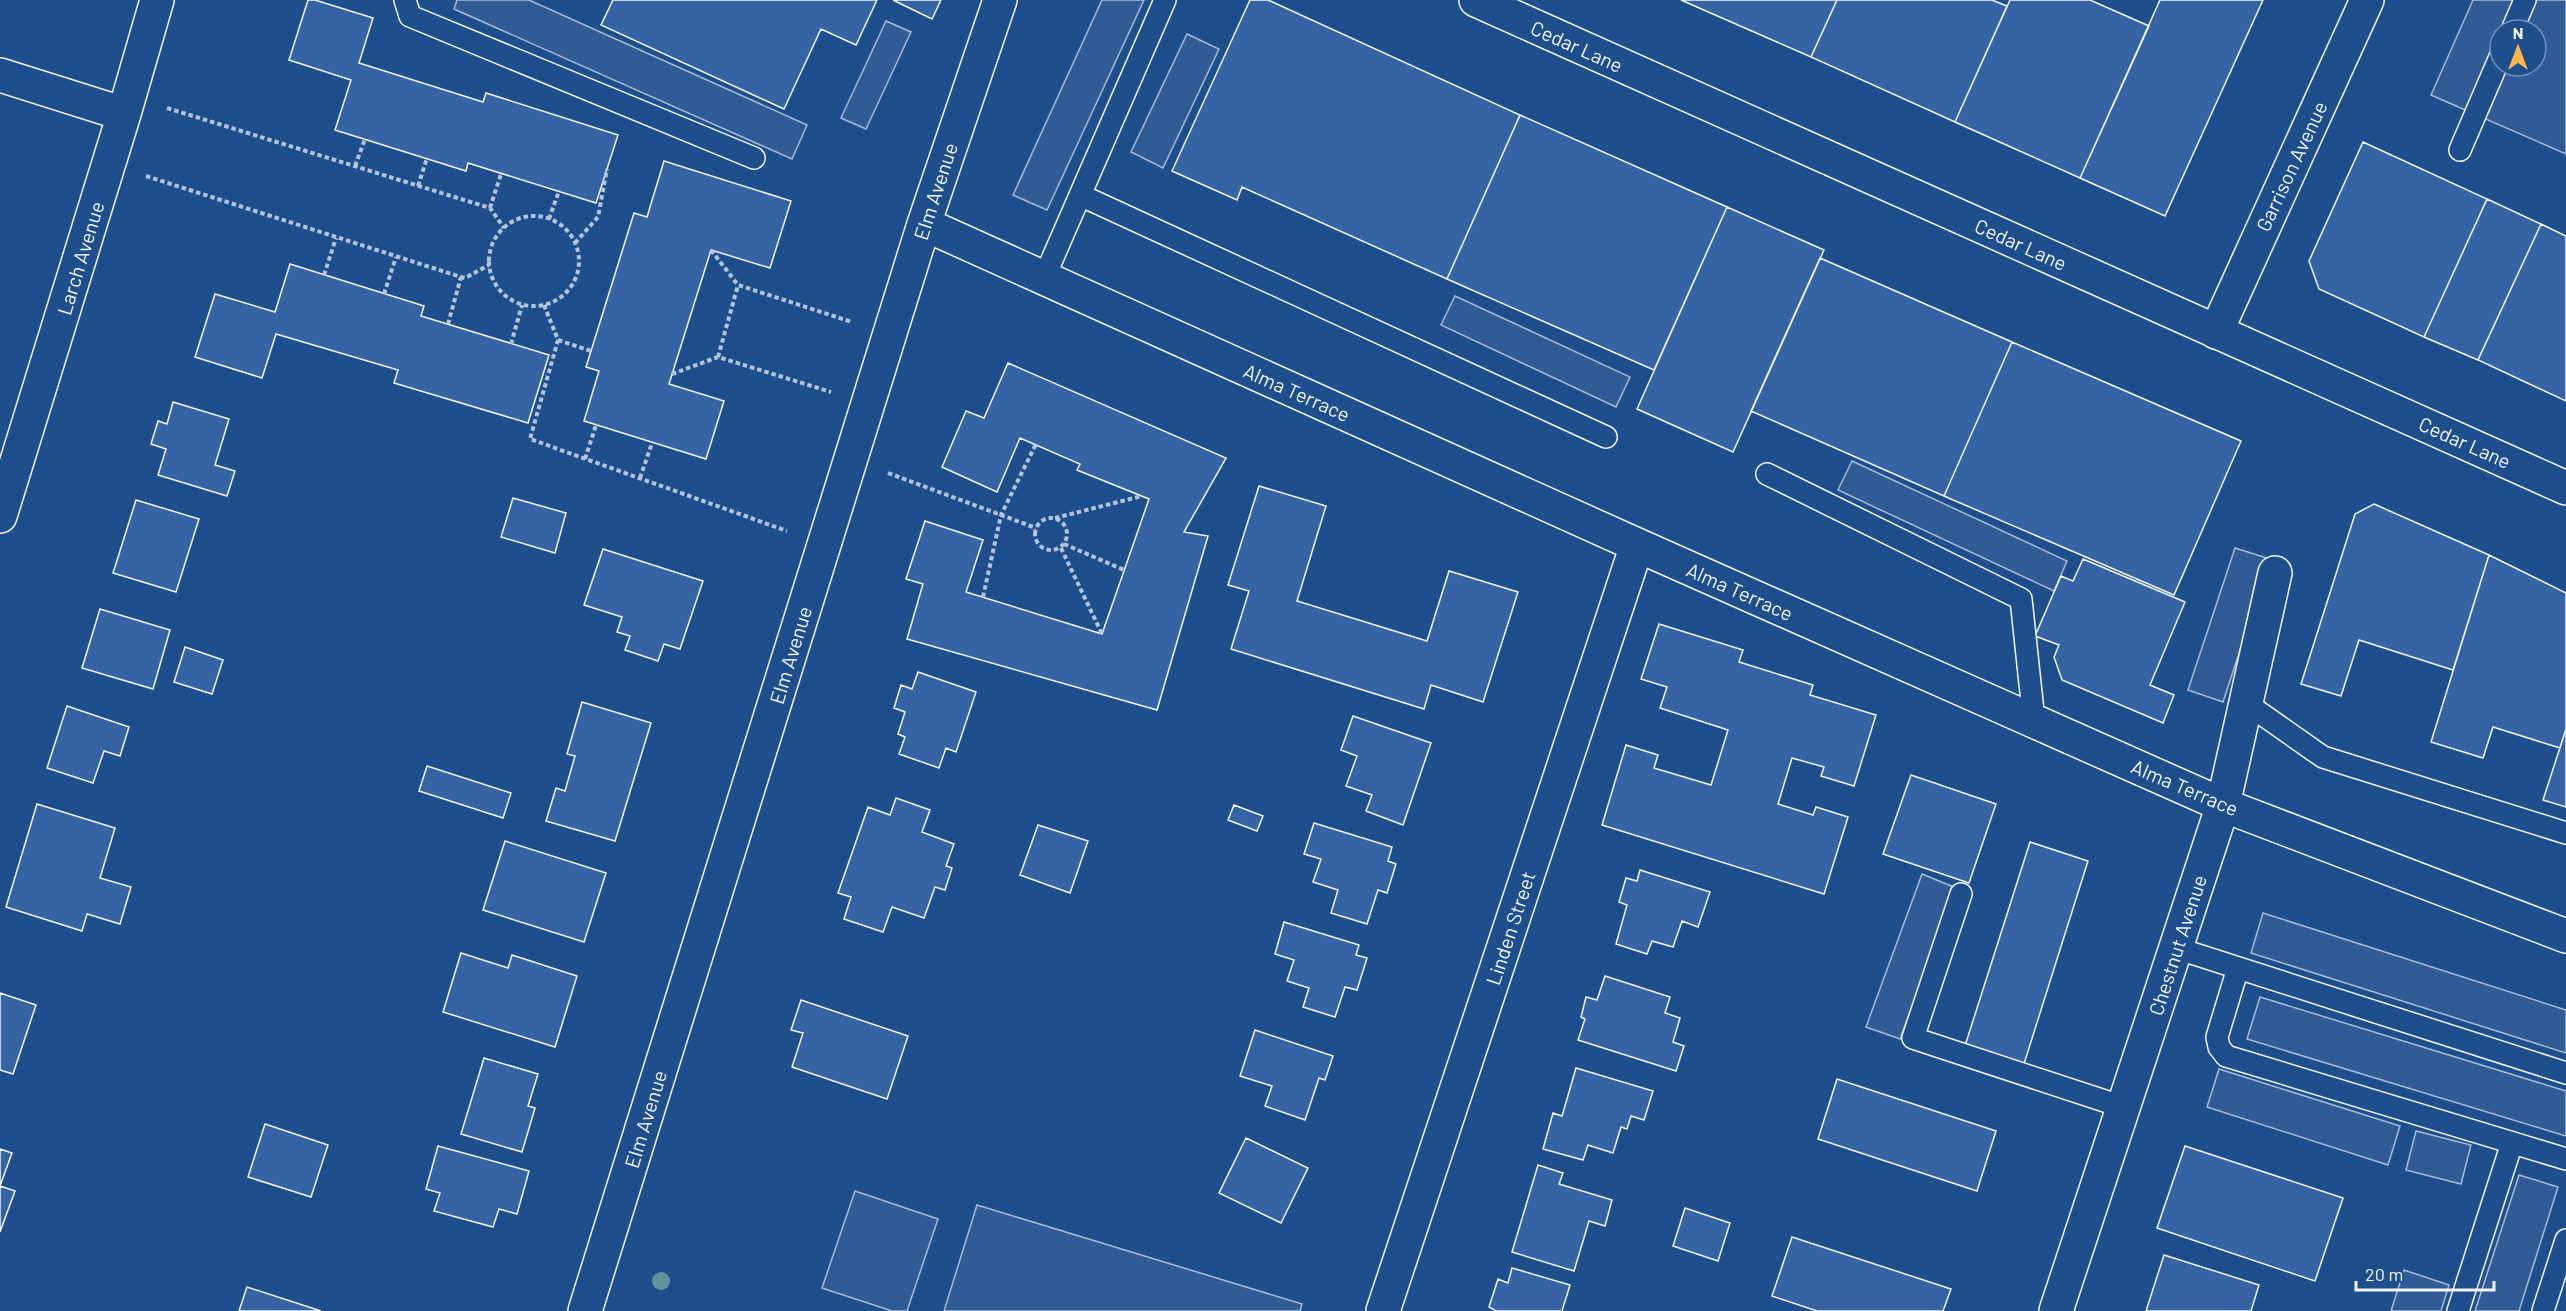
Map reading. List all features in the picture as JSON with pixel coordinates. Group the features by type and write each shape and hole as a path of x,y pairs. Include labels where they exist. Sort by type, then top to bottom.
{"street":[{"name":"Larch Avenue","path":"0,516 127,105 157,0"},
{"name":"Elm Avenue","path":"585,1311 924,224 1000,0"},
{"name":"Cedar Lane","path":"1476,0 2566,488"},
{"name":"Garrison Avenue","path":"2216,332 2367,0"},
{"path":"0,75 127,105"},
{"name":"Alma Terrace","path":"924,224 1637,545 2223,805 2566,936"},
{"name":"Linden Street","path":"1383,1311 1637,545"},
{"name":"Chestnut Avenue","path":"2056,1311 2223,805 2275,573"}],"lane":[{"path":"405,0 410,15 754,158"},
{"path":"1044,278 1166,0"},
{"path":"2517,18 2525,0"},
{"path":"2460,150 2491,78"},
{"path":"1080,195 1606,436"},
{"path":"1767,474 2021,599 2034,721"},
{"path":"2246,703 2324,757 2566,834"},
{"path":"1961,894 1913,1038 2123,1107"},
{"path":"2176,948 2566,1073"},
{"path":"2238,968 2217,1037 2218,1047 2226,1056 2566,1158"},
{"path":"2458,1311 2512,1143"},
{"path":"2543,1311 2566,1240"}],"path":[{"path":"127,105 355,166 490,208 504,228"},
{"path":"355,166 365,139"},
{"path":"418,186 427,158"},
{"path":"108,165 461,278 489,265"},
{"path":"576,243 598,217 607,169"},
{"path":"490,208 501,174"},
{"path":"549,219 559,191"},
{"path":"527,216 549,219 567,231 576,243 579,257 578,271 573,285 563,296 544,305 522,305 508,299 497,288 490,274 488,259 492,244 512,221 527,216"},
{"path":"324,275 336,238"},
{"path":"711,250 738,285 890,334"},
{"path":"384,294 396,257"},
{"path":"448,324 461,278"},
{"path":"718,357 738,285"},
{"path":"511,344 522,305"},
{"path":"544,305 558,340 530,439 824,545"},
{"path":"558,340 591,351"},
{"path":"672,374 718,357 868,404"},
{"path":"585,459 597,425"},
{"path":"640,478 652,443"},
{"path":"983,597 1001,515 1035,444"},
{"path":"851,459 1035,528"},
{"path":"1055,518 1064,523 1067,529 1067,539 1062,546 1050,551 1041,547 1035,538 1035,528 1043,519 1142,496"},
{"path":"1062,546 1124,570"},
{"path":"1062,546 1102,634"}],"shaded area":[{"path":"457,0 529,0 807,125 792,159 454,9"},
{"path":"1102,0 1144,0 1047,210 1013,195"},
{"path":"2473,0 2566,0 2566,154 2431,95"},
{"path":"886,21 911,32 866,129 841,118"},
{"path":"1187,34 1219,49 1163,168 1131,152"},
{"path":"1455,296 1630,377 1616,407 1441,325"},
{"path":"1852,461 2067,561 2054,591 1838,490"},
{"path":"2235,548 2270,559 2223,702 2188,690"},
{"path":"1922,874 1956,888 1900,1039 1866,1027"},
{"path":"2263,913 2566,1010 2566,1053 2251,953"},
{"path":"2260,997 2566,1091 2566,1136 2247,1039"},
{"path":"2219,1069 2400,1126 2388,1165 2207,1107"},
{"path":"2416,1131 2471,1145 2461,1184 2406,1170"},
{"path":"2519,1175 2558,1187 2519,1311 2475,1311"},
{"path":"855,1191 938,1219 907,1311 892,1311 822,1288"},
{"path":"977,1205 1302,1304 1300,1311 944,1311"},
{"path":"2404,1270 2449,1285 2441,1311 2391,1311"}],"building":[{"path":"308,0 315,0 373,18 359,63 483,102 486,93 618,135 596,203 468,163 466,171 335,130 351,80 289,60"},
{"path":"613,0 877,0 856,45 821,29 784,109 601,25"},
{"path":"893,0 941,0 932,19"},
{"path":"1250,0 1268,0 1520,115 1447,279 1242,187 1237,200 1172,171"},
{"path":"1681,0 1837,0 1811,57"},
{"path":"1837,0 1992,0 2007,6 1955,122 1811,57"},
{"path":"2010,0 2090,0 2149,26 2080,178 1955,122"},
{"path":"2160,0 2263,0 2165,216 2080,178"},
{"path":"1520,115 1727,207 1654,370 1447,279"},
{"path":"2363,142 2487,199 2424,337 2319,289 2309,261"},
{"path":"664,161 791,201 770,268 711,250 669,384 724,401 706,459 584,421 599,371 586,367 634,213 647,217"},
{"path":"2487,199 2541,224 2478,360 2424,337"},
{"path":"1727,207 1824,250 1733,452 1637,409"},
{"path":"2541,224 2566,236 2566,401 2478,360"},
{"path":"1820,258 2012,342 1944,496 1751,411"},
{"path":"290,264 424,306 421,316 549,355 528,423 394,383 398,370 276,334 262,378 195,357 215,294 275,312"},
{"path":"2012,342 2241,441 2174,595 1944,496"},
{"path":"1008,363 1226,458 1184,532 1208,536 1157,710 907,639 923,584 906,579 925,521 983,540 966,592 1102,634 1149,499 1077,470 1080,464 1020,438 997,492 942,467 966,411 984,418"},
{"path":"173,402 229,419 215,465 235,471 227,496 158,475 166,449 151,444 158,421 167,424"},
{"path":"1259,486 1326,506 1297,601 1427,641 1449,571 1518,592 1483,702 1431,685 1424,709 1231,649 1249,591 1228,585"},
{"path":"513,498 566,513 555,553 501,537"},
{"path":"136,500 199,519 176,592 113,573"},
{"path":"2374,504 2489,555 2453,670 2359,640 2341,696 2301,684 2355,514"},
{"path":"603,549 703,581 680,649 664,644 658,661 625,650 630,636 617,632 622,617 584,605"},
{"path":"2489,555 2566,593 2566,729 2560,748 2493,727 2483,758 2431,742"},
{"path":"2083,559 2185,602 2150,685 2174,695 2163,723 2062,680 2054,657 2059,645 2035,636 2061,576 2073,581"},
{"path":"100,609 170,630 153,689 82,668"},
{"path":"1659,624 1743,650 1739,662 1813,685 1810,695 1876,715 1854,786 1821,776 1824,767 1792,758 1778,804 1813,815 1816,807 1848,817 1824,894 1602,825 1626,745 1658,755 1654,768 1711,785 1728,730 1660,708 1667,687 1641,679"},
{"path":"185,647 223,660 212,694 174,682"},
{"path":"918,672 976,692 956,752 946,748 939,768 899,754 905,737 898,734 905,712 894,708 901,685 912,689"},
{"path":"582,702 651,723 615,841 546,821 556,788 565,791 575,756 567,754"},
{"path":"67,706 129,727 120,756 104,751 93,783 47,768"},
{"path":"1353,716 1431,743 1403,825 1366,811 1372,795 1346,786 1357,756 1341,750"},
{"path":"2566,729 2566,807 2543,800"},
{"path":"427,766 511,793 503,818 419,791"},
{"path":"1911,775 1996,804 1969,883 1883,854"},
{"path":"896,798 930,810 922,832 954,844 946,866 952,868 945,890 935,887 924,918 892,907 883,932 844,919 851,897 838,893 868,807 890,815"},
{"path":"37,804 115,828 100,878 131,887 120,924 87,914 82,931 6,907"},
{"path":"1234,805 1263,816 1257,831 1228,820"},
{"path":"1314,823 1392,847 1388,861 1396,864 1387,893 1378,890 1367,924 1331,913 1338,890 1313,882 1321,859 1304,854"},
{"path":"1038,825 1088,841 1070,893 1020,875"},
{"path":"505,841 606,873 584,942 483,910"},
{"path":"2030,842 2088,861 2023,1067 1964,1049"},
{"path":"1640,870 1710,892 1698,927 1682,921 1673,947 1652,941 1647,954 1616,944 1627,905 1619,902 1626,878 1637,881"},
{"path":"1284,922 1359,945 1356,955 1367,958 1357,990 1345,987 1335,1017 1303,1007 1309,988 1287,981 1294,960 1275,954"},
{"path":"461,953 508,968 512,955 577,976 555,1047 443,1012"},
{"path":"1605,976 1670,997 1665,1013 1680,1018 1673,1042 1684,1046 1676,1071 1578,1040 1585,1019 1581,1017 1586,997 1597,1000"},
{"path":"0,993 36,1005 13,1074 0,1070"},
{"path":"801,1000 908,1036 887,1099 792,1067 803,1033 791,1030"},
{"path":"1255,1030 1333,1056 1325,1080 1319,1078 1305,1120 1265,1106 1272,1086 1240,1076"},
{"path":"484,1058 538,1074 528,1106 535,1108 522,1152 461,1134"},
{"path":"1576,1068 1653,1091 1644,1120 1631,1116 1627,1129 1621,1127 1613,1153 1588,1145 1583,1160 1543,1149 1553,1113 1562,1116"},
{"path":"1837,1079 1996,1131 1977,1191 1818,1139"},
{"path":"265,1124 328,1145 311,1197 248,1177"},
{"path":"1246,1138 1308,1168 1281,1223 1219,1193"},
{"path":"438,1146 529,1171 517,1214 499,1209 493,1227 434,1211 440,1193 426,1189"},
{"path":"2185,1146 2343,1198 2315,1281 2157,1228"},
{"path":"0,1149 12,1153 0,1186"},
{"path":"1538,1165 1563,1173 1559,1184 1612,1200 1605,1226 1589,1221 1574,1271 1512,1252"},
{"path":"0,1186 15,1191 0,1232"},
{"path":"1685,1208 1730,1223 1718,1261 1673,1246"},
{"path":"1792,1237 1951,1289 1943,1311 1817,1311 1772,1296"},
{"path":"2164,1255 2259,1285 2251,1311 2146,1311"},
{"path":"1512,1268 1570,1285 1562,1311 1496,1311 1489,1307 1498,1279 1508,1283"},
{"path":"247,1287 321,1311 239,1311"}]}
